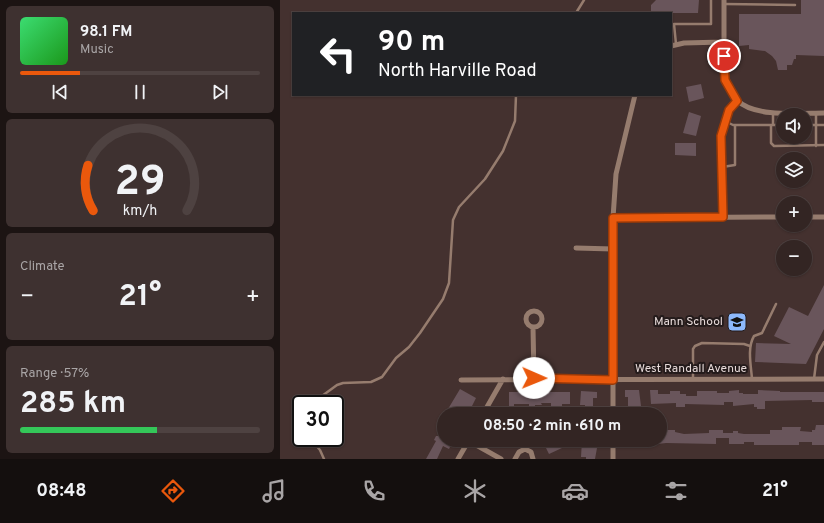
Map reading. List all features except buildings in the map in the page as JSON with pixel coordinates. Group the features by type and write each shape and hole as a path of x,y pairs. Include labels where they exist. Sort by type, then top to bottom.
{"street":[{"path":"724,2 725,80 737,101 755,110 773,113 824,113"},
{"path":"673,45 684,43 724,42"},
{"path":"613,407 613,218 616,174 635,96"},
{"path":"723,217 721,136 724,121 729,110 737,101"},
{"path":"613,218 776,217"},
{"path":"812,217 824,217"},
{"path":"576,248 613,249"},
{"path":"533,327 534,378"},
{"name":"West Randall Avenue","path":"461,380 534,378 613,380 824,379"},
{"path":"487,407 503,379"},
{"path":"458,459 465,447"},
{"path":"481,447 501,459"},
{"path":"613,447 613,459"},
{"path":"515,459 519,452 525,449 531,452 533,459"}],"lane":[{"path":"577,12 584,0"},
{"path":"673,45 674,24 711,24 710,0"},
{"path":"724,2 795,4"},
{"path":"323,395 337,385 343,383 371,382 382,377 396,358 409,348 443,299 449,283 453,220 459,207 485,179 503,151 515,121 516,96"},
{"path":"773,113 772,145 824,146"},
{"path":"816,113 816,146"},
{"path":"724,121 735,125 776,125"},
{"path":"722,167 736,165 735,125"},
{"path":"812,125 824,126"},
{"path":"752,379 750,346 754,336 762,333 776,304"},
{"path":"814,379 816,355 824,342"},
{"path":"693,379 693,349 695,346 702,343 744,344 750,346"},
{"path":"318,447 324,459"}],"place":[{"name":"Mann School","path":"737,322"}],"route":[{"path":"534,378 613,380 613,218 723,217 721,136 724,121 729,110 737,101 725,80 724,56"}]}
